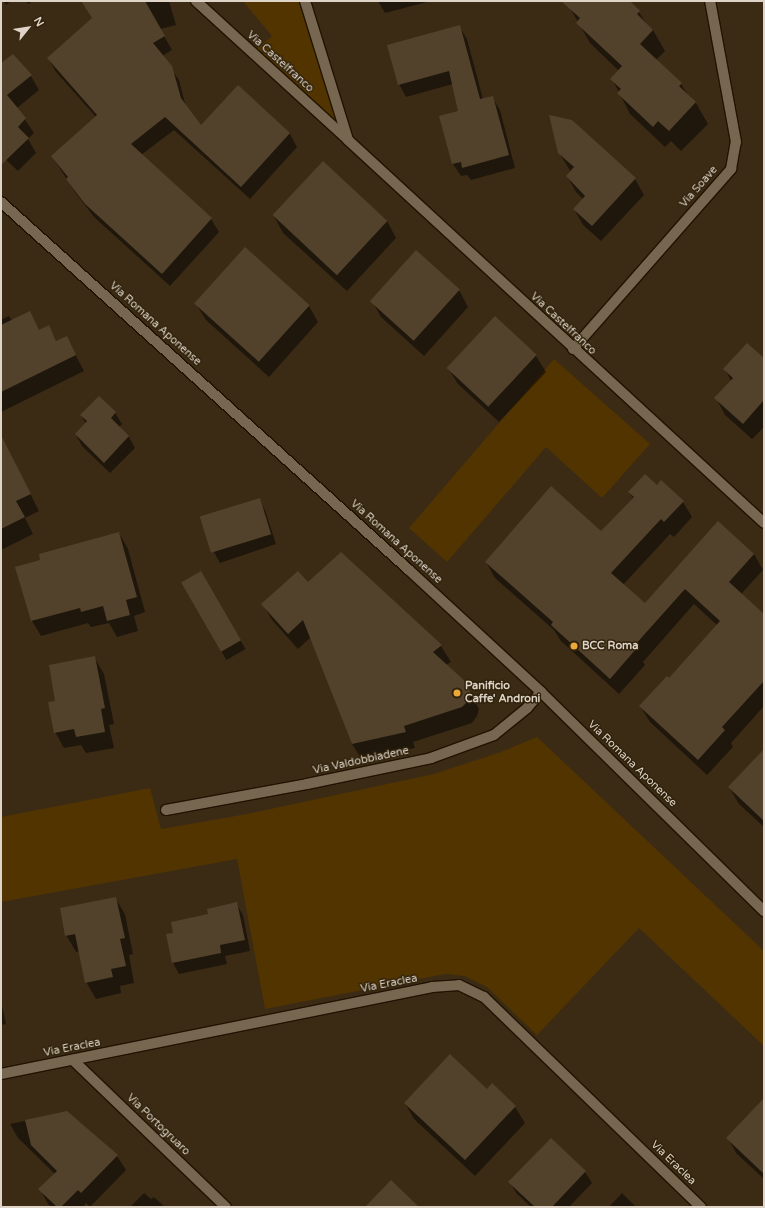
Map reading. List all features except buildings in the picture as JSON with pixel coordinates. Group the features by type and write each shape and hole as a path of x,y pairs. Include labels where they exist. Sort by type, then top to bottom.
{"street":[{"name":"Via Castelfranco","path":"196,1 764,523"},
{"name":"Via Castelfranco","path":"305,1 348,140"},
{"name":"Via Soave","path":"573,349 731,169 736,142 710,1"},
{"name":"Via Romana Aponense","path":"1,202 403,564 541,692 764,911"},
{"name":"Via Valdobbiadene","path":"166,810 292,787 431,758 494,735 527,708 541,692"},
{"name":"Via Eraclea","path":"1,1074 424,989 459,985 484,997 701,1207"},
{"name":"Via Portogruaro","path":"73,1060 226,1207"}],"shaded area":[{"path":"243,1 305,1 348,140 252,53 272,36"},
{"path":"554,359 650,444 602,498 546,447 447,562 409,528"},
{"path":"537,737 764,951 764,1046 639,928 537,1035 487,987 465,976 445,974 265,1009 237,859 1,902 1,817 150,788 161,829 247,814 434,774 501,752"}],"place":[{"name":"BCC Roma","path":"574,646"},
{"name":"Panificio Caffe' Androni","path":"457,693"}]}
